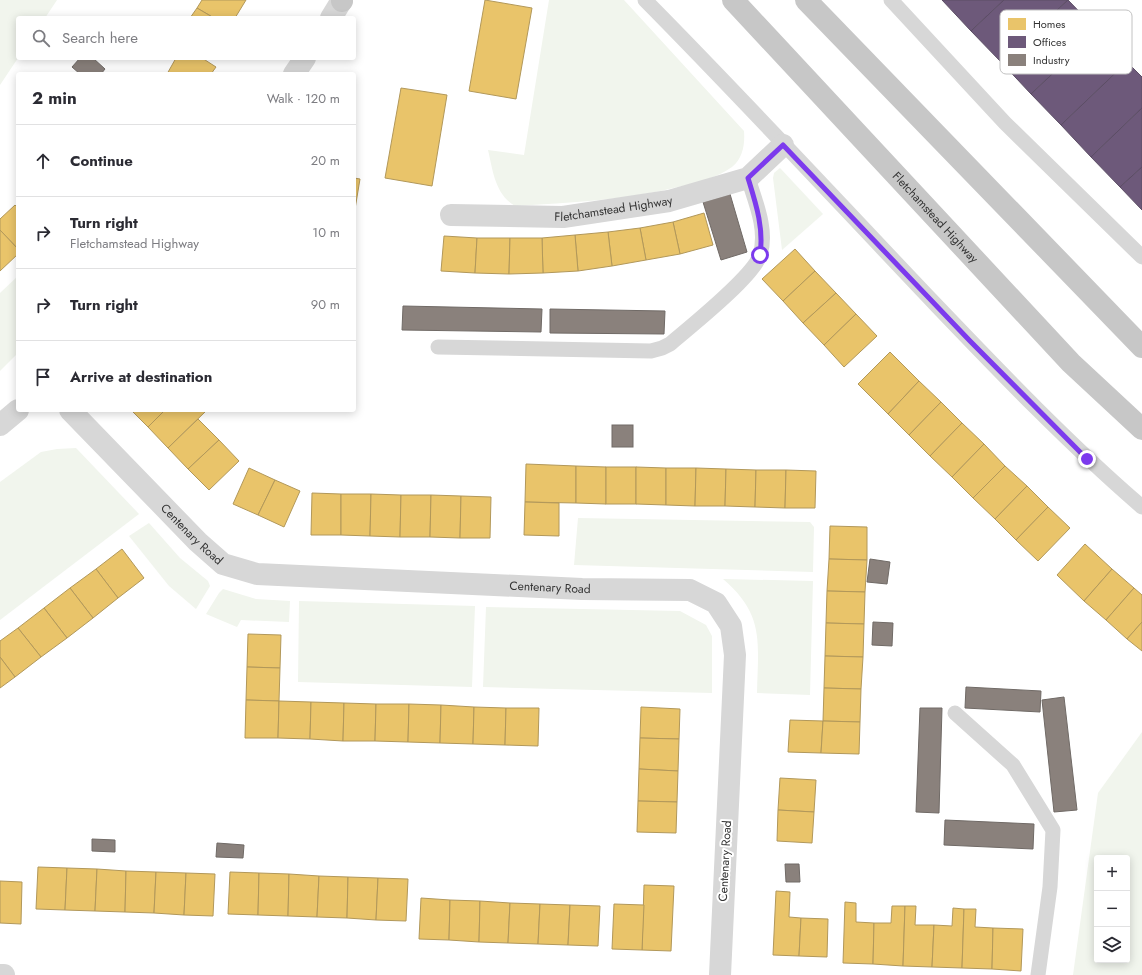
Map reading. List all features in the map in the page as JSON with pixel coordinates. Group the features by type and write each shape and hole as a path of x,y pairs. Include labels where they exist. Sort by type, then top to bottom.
{"highway":[{"name":"Fletchamstead Highway","path":"733,0 1071,363 1142,429"},
{"path":"806,0 1142,347"}],"street":[{"path":"295,72 303,60"},
{"name":"Fletchamstead Highway","path":"451,215 563,217 670,200 748,178 783,145"},
{"path":"0,425 16,412"},
{"name":"Centenary Road","path":"72,412 157,502 223,564 257,574 582,589 690,590 716,602 731,626 735,655 720,975"}],"lane":[{"path":"645,0 698,53 783,145 970,341 1087,459 1142,507"},
{"path":"891,0 1005,123 1142,257"},
{"path":"438,347 651,350 666,346 749,274 760,255 762,241 761,223 748,178"},
{"path":"955,713 1013,765 1053,830 1050,887 1038,975"}],"shaded area":[{"path":"0,0 57,0 46,16 16,16 17,60 0,85"},
{"path":"549,0 624,0 744,131 744,141 741,155 736,163 726,171 706,180 638,195 577,202 515,206 508,201 499,189 493,174 488,150 524,155"},
{"path":"780,168 823,214 782,250 773,178 774,173"},
{"path":"16,278 16,355 0,371 0,293"},
{"path":"76,448 139,514 0,620 0,482 41,452"},
{"path":"578,518 810,522 814,527 813,572 574,565"},
{"path":"149,523 180,558 208,581 210,586 196,609 169,586 129,536"},
{"path":"723,579 813,581 810,695 757,693 758,644 756,630 746,605 737,592"},
{"path":"223,589 256,599 290,601 289,622 241,620 237,627 206,614"},
{"path":"299,601 475,606 472,687 298,682"},
{"path":"486,607 680,611 706,625 712,636 712,693 483,687"},
{"path":"1142,732 1142,975 1073,975 1098,793"}],"building: Homes":[{"path":"202,0 246,0 236,16 211,16 197,8"},
{"path":"485,0 532,8 516,99 469,91"},
{"path":"197,8 211,16 191,16"},
{"path":"175,60 205,60 216,67 212,72 168,72"},
{"path":"401,88 447,95 432,186 385,178"},
{"path":"356,178 360,179 356,203"},
{"path":"15,205 16,206 16,247 0,230 0,219"},
{"path":"704,213 713,245 680,254 673,222"},
{"path":"673,222 680,254 646,260 640,228"},
{"path":"640,228 646,260 612,266 608,232"},
{"path":"0,230 16,247 16,256 0,271"},
{"path":"608,232 612,266 578,271 575,235"},
{"path":"575,235 578,271 543,273 542,238"},
{"path":"444,236 477,238 475,273 441,271"},
{"path":"477,238 510,238 509,274 475,273"},
{"path":"510,238 542,238 543,273 509,274"},
{"path":"795,249 815,271 783,301 762,279"},
{"path":"815,271 836,293 803,323 783,301"},
{"path":"836,293 856,314 824,345 803,323"},
{"path":"856,314 877,336 844,367 824,345"},
{"path":"890,352 919,381 888,414 858,384"},
{"path":"919,381 941,402 909,435 888,414"},
{"path":"941,402 962,423 930,456 909,435"},
{"path":"133,412 163,412 148,427"},
{"path":"163,412 205,412 168,448 148,427"},
{"path":"198,419 219,440 188,469 168,448"},
{"path":"962,423 984,444 952,477 930,456"},
{"path":"219,440 239,461 209,490 188,469"},
{"path":"984,444 1005,466 973,498 952,477"},
{"path":"526,464 576,466 576,503 525,502"},
{"path":"576,466 606,467 606,504 576,503"},
{"path":"1005,466 1027,486 995,519 973,498"},
{"path":"606,467 636,467 636,504 606,504"},
{"path":"636,467 666,468 666,505 636,504"},
{"path":"249,468 275,480 258,515 233,504"},
{"path":"666,468 696,468 695,506 666,505"},
{"path":"696,468 726,469 725,506 695,506"},
{"path":"726,469 756,470 755,507 725,506"},
{"path":"756,470 786,470 785,508 755,507"},
{"path":"786,470 816,471 815,508 785,508"},
{"path":"275,480 300,491 284,527 258,515"},
{"path":"1027,486 1048,507 1016,540 995,519"},
{"path":"312,493 341,494 341,535 311,535"},
{"path":"341,494 371,494 370,536 341,535"},
{"path":"371,494 401,495 400,537 370,536"},
{"path":"401,495 431,495 430,537 400,537"},
{"path":"431,495 461,496 460,538 430,537"},
{"path":"461,496 491,497 490,538 460,538"},
{"path":"525,502 559,503 559,536 524,535"},
{"path":"1048,507 1070,528 1038,561 1016,540"},
{"path":"830,526 867,527 867,560 829,559"},
{"path":"1085,544 1112,569 1084,601 1057,575"},
{"path":"122,549 144,578 118,598 96,569"},
{"path":"829,559 867,560 865,592 827,591"},
{"path":"96,569 118,598 93,618 70,588"},
{"path":"1112,569 1134,588 1106,620 1084,601"},
{"path":"70,588 93,618 67,638 44,608"},
{"path":"1134,588 1142,595 1142,622 1127,639 1106,620"},
{"path":"827,591 865,592 864,624 826,623"},
{"path":"44,608 67,638 41,657 18,628"},
{"path":"1142,622 1142,651 1127,639"},
{"path":"826,623 864,624 863,657 825,656"},
{"path":"18,628 41,657 15,677 0,657 0,641"},
{"path":"248,634 281,635 280,668 247,667"},
{"path":"825,656 863,657 861,689 824,688"},
{"path":"0,657 15,677 0,688"},
{"path":"247,667 280,668 279,701 246,700"},
{"path":"824,688 861,689 860,722 823,721"},
{"path":"246,700 279,701 278,738 245,738"},
{"path":"279,701 311,702 310,739 278,738"},
{"path":"311,702 344,703 343,741 310,739"},
{"path":"344,703 376,704 375,741 343,741"},
{"path":"376,704 409,704 408,742 375,741"},
{"path":"409,704 441,705 440,743 408,742"},
{"path":"441,705 474,707 473,744 440,743"},
{"path":"474,707 506,708 505,745 473,744"},
{"path":"641,707 680,709 679,739 640,738"},
{"path":"506,708 539,708 538,746 505,745"},
{"path":"790,720 823,721 821,753 788,752"},
{"path":"823,721 860,722 859,754 821,753"},
{"path":"640,738 679,739 678,771 639,769"},
{"path":"639,769 678,771 677,802 638,801"},
{"path":"780,778 816,780 814,812 778,810"},
{"path":"638,801 677,802 676,833 637,832"},
{"path":"778,810 814,812 812,843 777,841"},
{"path":"38,867 67,868 65,910 36,909"},
{"path":"67,868 97,869 95,911 65,910"},
{"path":"97,869 126,871 125,912 95,911"},
{"path":"126,871 156,872 154,913 125,912"},
{"path":"156,872 186,873 184,915 154,913"},
{"path":"230,872 259,873 258,915 228,914"},
{"path":"186,873 215,874 213,916 184,915"},
{"path":"259,873 289,874 288,916 258,915"},
{"path":"289,874 319,876 317,917 288,916"},
{"path":"319,876 348,877 347,918 317,917"},
{"path":"348,877 378,878 376,920 347,918"},
{"path":"378,878 408,879 406,921 376,920"},
{"path":"0,881 22,882 21,924 0,923"},
{"path":"644,885 674,886 671,951 642,950"},
{"path":"776,891 790,892 789,917 801,918 799,956 773,955"},
{"path":"421,898 450,900 449,940 419,939"},
{"path":"450,900 480,901 479,942 449,940"},
{"path":"480,901 510,903 508,943 479,942"},
{"path":"845,902 856,903 856,922 874,923 873,964 843,963"},
{"path":"510,903 540,904 538,944 508,943"},
{"path":"540,904 570,905 568,945 538,944"},
{"path":"614,904 644,905 642,950 612,949"},
{"path":"570,905 600,906 598,946 568,945"},
{"path":"892,906 905,906 903,966 873,964 874,923 891,923"},
{"path":"905,906 916,906 915,925 934,925 932,967 903,966"},
{"path":"953,908 964,909 962,968 932,967 934,925 952,926"},
{"path":"964,909 976,909 975,927 993,928 992,969 962,968"},
{"path":"801,918 828,919 827,957 799,956"},
{"path":"993,928 1023,929 1021,971 992,969"}],"building: Offices":[{"path":"942,0 1004,0 971,31"},
{"path":"1004,0 1068,0 1057,10 1000,10 1000,61 971,31"},
{"path":"1068,0 1078,10 1057,10"},
{"path":"1132,67 1142,77 1142,108 1091,157 1061,125 1114,74 1132,74"},
{"path":"1012,74 1052,74 1031,94"},
{"path":"1052,74 1114,74 1061,125 1031,94"},
{"path":"1142,108 1142,167 1120,187 1091,157"},
{"path":"1142,167 1142,210 1120,187"}],"building: Industry":[{"path":"78,60 95,60 105,69 103,72 78,72 72,67"},
{"path":"730,194 747,252 721,260 703,202"},
{"path":"403,306 542,309 541,332 402,330"},
{"path":"550,309 665,311 664,334 550,333"},
{"path":"612,425 633,425 633,447 612,447"},
{"path":"870,559 890,562 887,584 867,582"},
{"path":"873,622 893,623 892,646 872,645"},
{"path":"966,687 1041,691 1040,712 965,708"},
{"path":"1064,697 1077,810 1054,812 1042,700"},
{"path":"920,708 942,708 939,813 916,812"},
{"path":"945,820 1034,824 1033,849 944,845"},
{"path":"92,839 115,840 115,852 92,851"},
{"path":"217,843 244,845 243,858 216,857"},
{"path":"785,864 799,864 800,882 786,882"}],"route":[{"path":"760,255 762,241 761,223 748,178 783,145 970,341 1087,459"}]}
